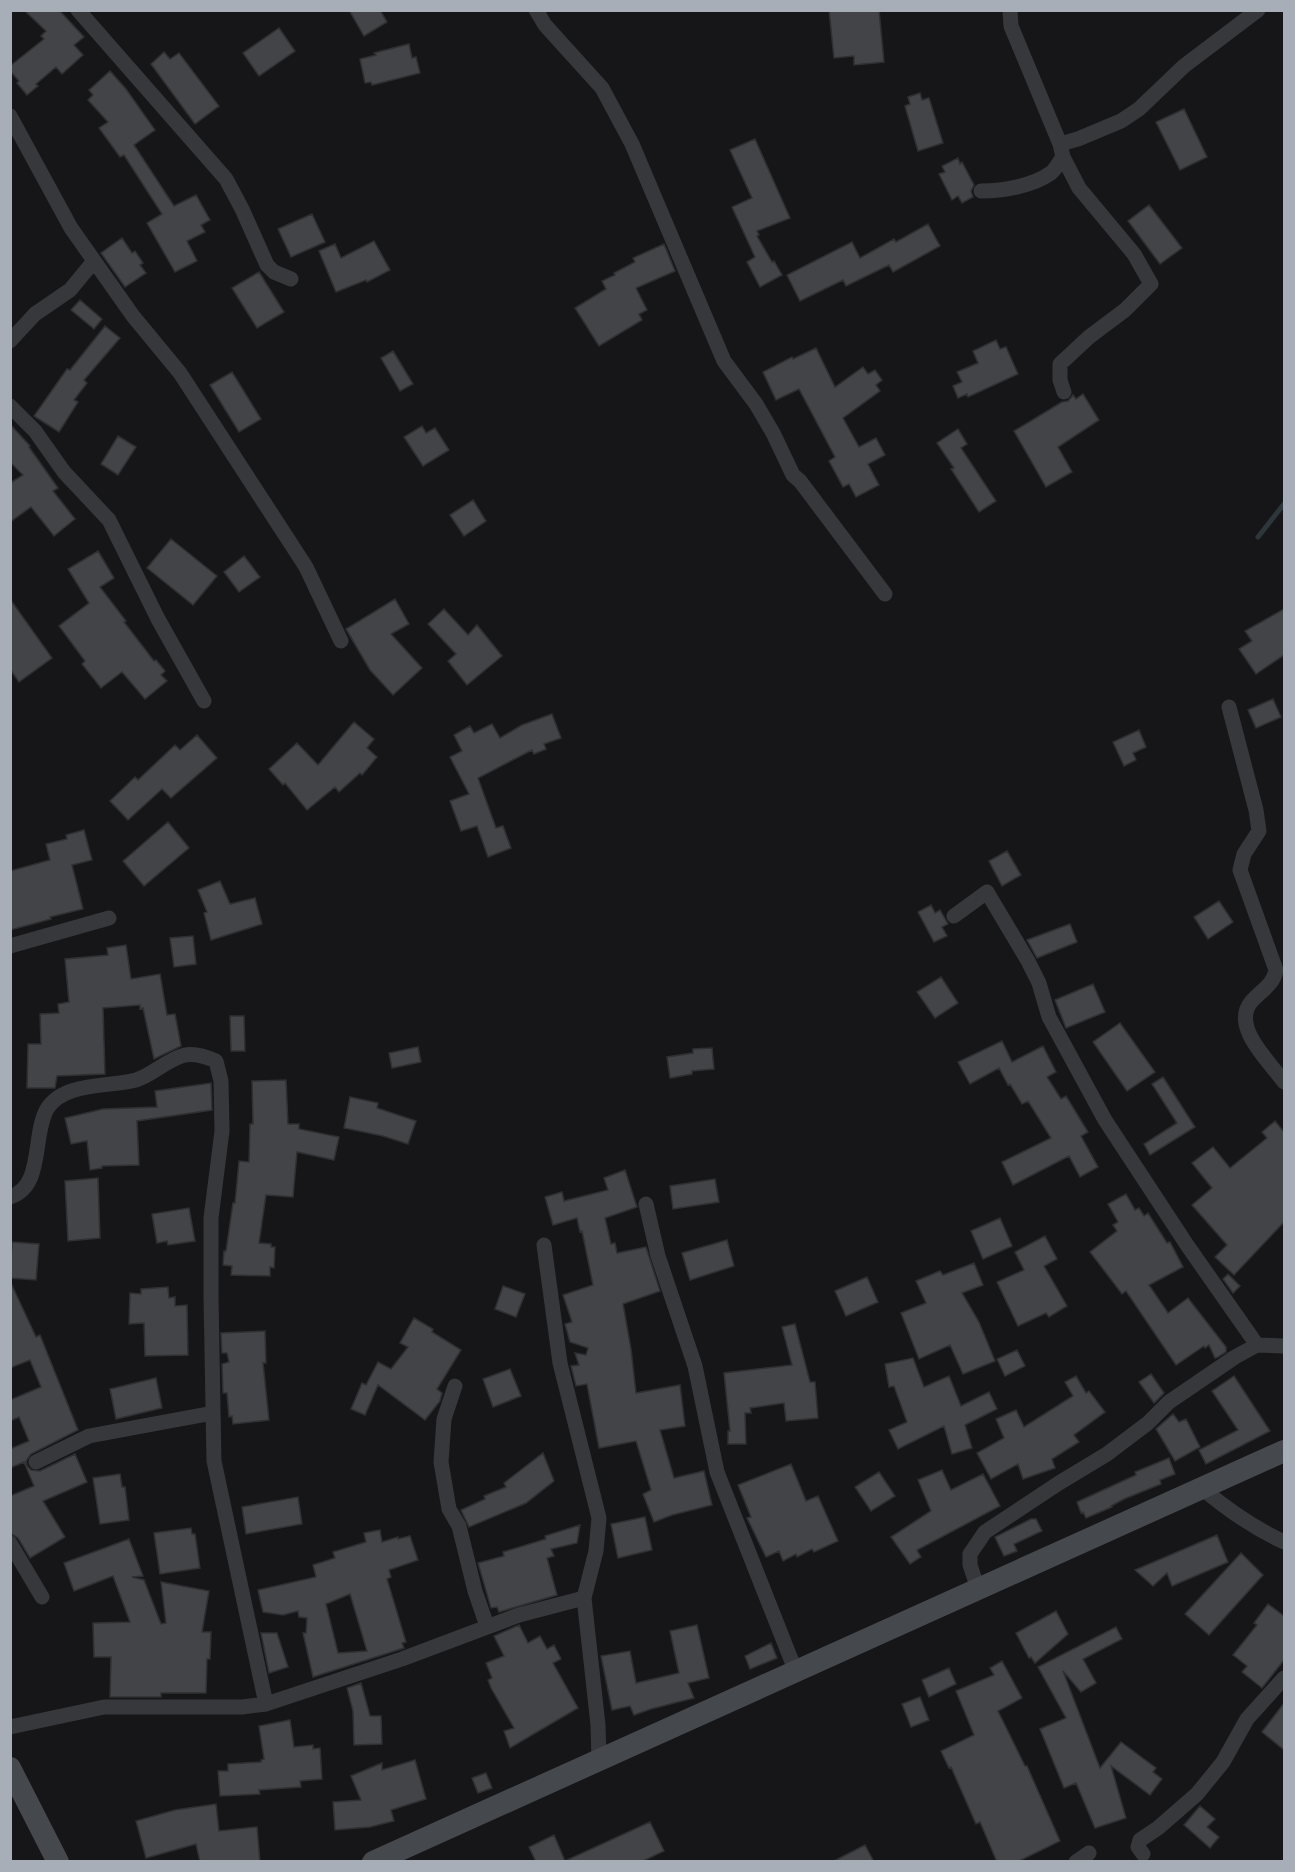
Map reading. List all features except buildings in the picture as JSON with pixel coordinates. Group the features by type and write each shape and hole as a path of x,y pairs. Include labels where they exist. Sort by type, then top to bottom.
{"main road":[{"path":"373,1862 1284,1451"},
{"path":"10,1768 58,1862"}],"street":[{"path":"78,10 226,179 267,265 274,272 291,279"},
{"path":"536,10 545,25 602,88 632,144 724,361 756,404 793,475 800,481 885,594"},
{"path":"1010,10 1011,26 1061,151 1079,188 1134,254 1151,284 1060,364 1060,380 1064,392"},
{"path":"981,190 998,190 1033,182 1053,172 1061,151 1078,139 1121,122 1139,109 1184,66 1258,10"},
{"path":"10,116 71,228 133,316 180,373 264,500 306,567 341,641"},
{"path":"10,341 35,314 70,290 94,261"},
{"path":"10,406 35,430 64,472 109,520 158,619 204,701"},
{"path":"1229,707 1256,810 1259,831 1244,854 1239,870 1276,970 1274,981 1250,1004 1244,1017 1246,1032 1284,1082"},
{"path":"954,915 987,892 1018,941 1039,984 1049,1017 1105,1120 1187,1245 1257,1345"},
{"path":"10,946 109,918"},
{"path":"1268,986 1284,982"},
{"path":"10,1197 20,1194 30,1181 42,1120 54,1100 84,1088 140,1079 184,1055 194,1055 216,1061 221,1081 222,1131 211,1218 214,1461 266,1704"},
{"path":"645,1204 658,1256 695,1366 717,1472 796,1672"},
{"path":"544,1245 560,1363 599,1518 596,1551 584,1598 598,1725 599,1760"},
{"path":"978,1589 970,1564 970,1554 985,1532 1107,1454 1148,1423 1169,1402 1235,1357 1257,1345 1284,1346"},
{"path":"455,1386 444,1419 441,1462 449,1509 459,1526 475,1592 487,1626"},
{"path":"36,1462 89,1436 213,1413"},
{"path":"1203,1489 1230,1512 1284,1542"},
{"path":"10,1543 42,1597"},
{"path":"10,1728 104,1707 242,1707 266,1704 402,1659 487,1626 584,1598"},
{"path":"1143,1854 1138,1847 1140,1840 1158,1828 1197,1794 1223,1762 1247,1719 1284,1678"},
{"path":"1076,1862 1089,1853"}],"waterway":[{"path":"1258,537 1284,504"}]}
